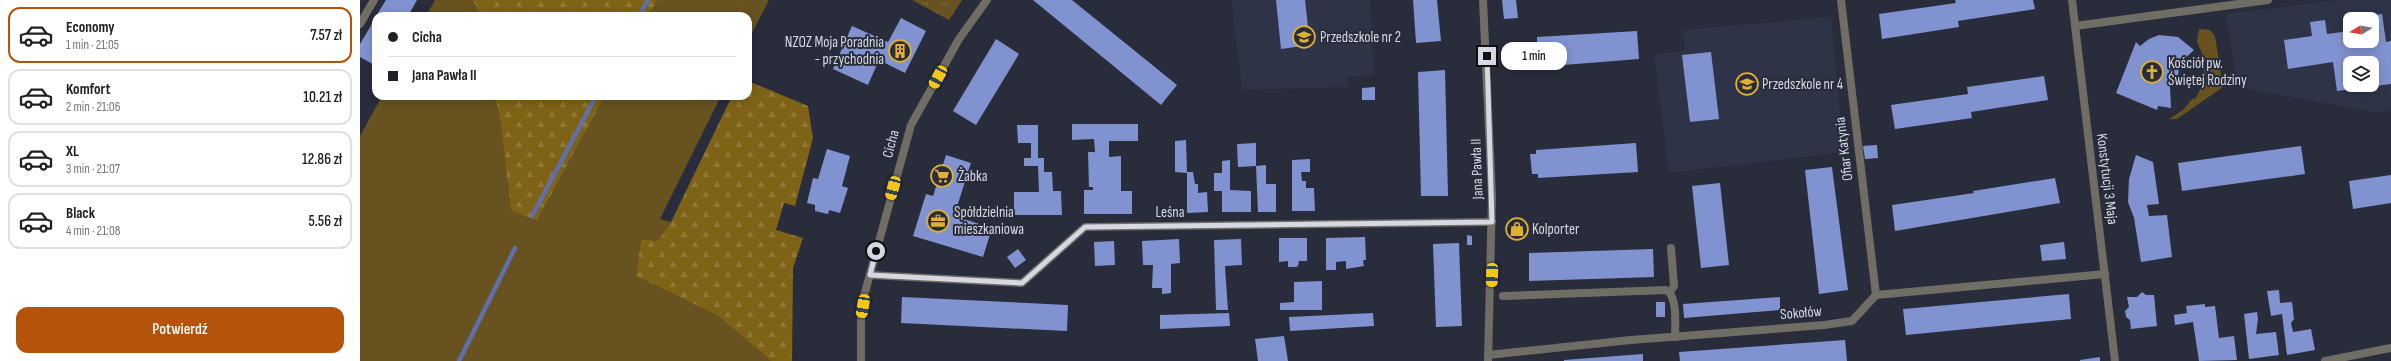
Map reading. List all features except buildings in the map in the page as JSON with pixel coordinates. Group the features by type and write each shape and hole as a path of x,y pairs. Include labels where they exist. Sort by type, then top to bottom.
{"street":[{"path":"360,24 374,0"},
{"name":"Cicha","path":"861,361 861,315 870,275 911,125 959,39 986,0"},
{"name":"Jana Pawła II","path":"1483,0 1487,56 1492,222 1488,358"},
{"name":"Ofiar Katynia","path":"1841,0 1876,295"},
{"name":"Konstytucji 3 Maja","path":"2072,0 2115,361"},
{"path":"2075,26 2268,0"},
{"name":"Leśna","path":"870,275 1022,283 1085,227 1492,222"},
{"path":"1670,248 1674,286 1670,292"},
{"path":"1876,295 2105,274"},
{"path":"1503,296 1666,290 1670,292 1673,298 1675,338"},
{"name":"Sokołów","path":"1488,358 1590,344 1675,338 1852,321 1876,295"},
{"path":"2325,361 2391,348"}],"shaded area":[{"name":"Przedszkole nr 2","path":"1231,0 1370,0 1374,75 1347,77 1348,87 1242,90"},
{"path":"2339,0 2391,0 2391,111 2373,112 2237,87 2226,14"},
{"name":"Przedszkole nr 4","path":"1831,17 1844,152 1669,173 1654,54 1685,51 1683,30"}],"green space":[{"path":"435,0 471,0 476,5 477,12 428,12"},
{"path":"471,0 658,0 651,12 477,12 476,5"},
{"path":"658,0 769,0 752,33 752,12 651,12"},
{"path":"912,0 962,0 949,20"},
{"path":"2199,29 2210,30 2215,36 2223,87 2177,119 2169,119 2183,110 2193,98 2195,99 2200,90 2205,67 2204,58 2197,42"},
{"path":"752,83 808,106 813,138 795,206 784,203 776,230 803,238 793,268 792,361 771,361 718,316 636,276 641,239 658,241 671,222 730,100 752,100"},
{"path":"380,100 496,100 500,120 511,211 537,221 603,100 719,100 660,219 671,222 658,242 641,239 636,276 718,316 771,361 360,361 360,136"},
{"path":"496,100 603,100 537,221 511,211 500,120"}],"waterway":[{"path":"641,12 648,0"},
{"path":"532,216 594,100"},
{"path":"459,361 515,248"}],"place":[{"name":"Przedszkole nr 2","path":"1304,37"},
{"name":"NZOZ Moja Poradnia - przychodnia","path":"900,51"},
{"name":"Kościół pw. Świętej Rodziny","path":"2152,72"},
{"name":"Przedszkole nr 4","path":"1747,84"},
{"name":"Żabka","path":"942,176"},
{"name":"Spółdzielnia mieszkaniowa","path":"938,221"},
{"name":"Kolporter","path":"1517,229"}],"route":[{"path":"876,251 870,275 1022,283 1085,227 1492,222 1487,56"}]}
